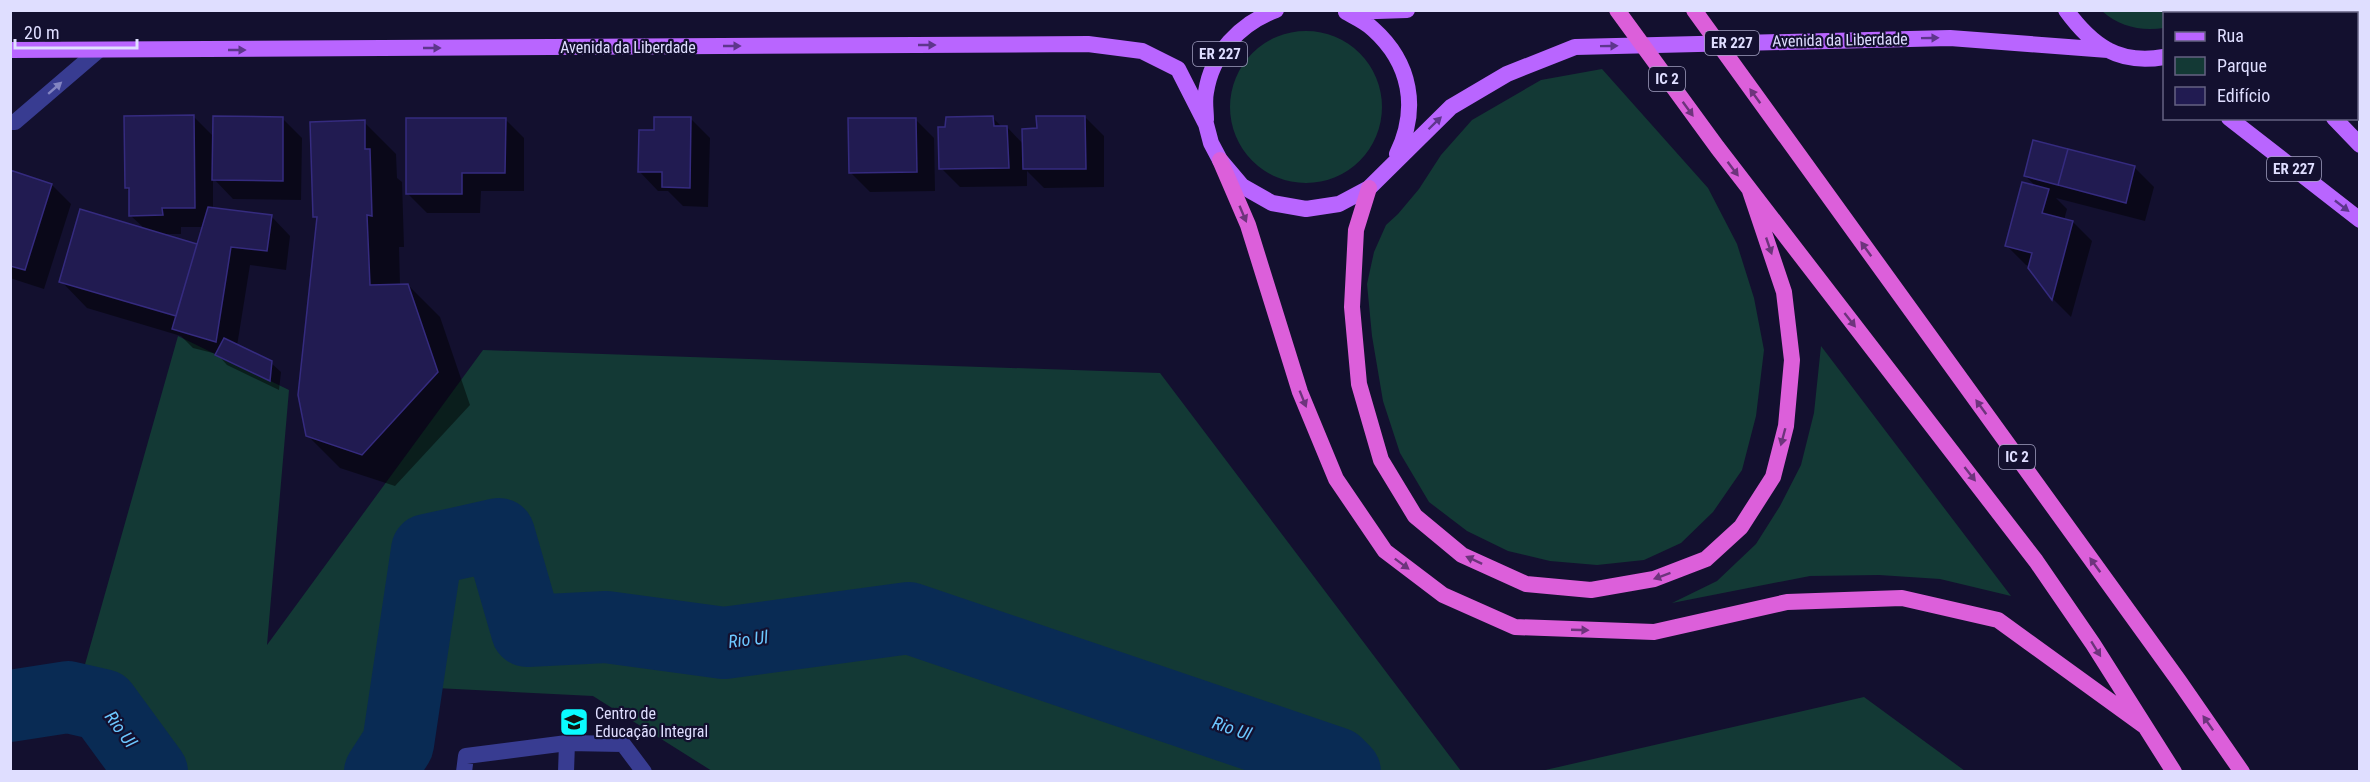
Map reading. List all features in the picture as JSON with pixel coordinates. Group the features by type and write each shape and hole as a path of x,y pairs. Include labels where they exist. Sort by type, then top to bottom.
{"highway":[{"name":"IC 2","path":"1617,10 1750,191 2036,561 2093,644 2174,771"},
{"name":"IC 2","path":"1694,10 2242,771"},
{"path":"1220,160 1248,225 1300,392 1336,479 1385,551 1443,595 1515,627 1654,632 1787,602 1902,598 1998,620 2143,724"},
{"path":"1369,188 1356,230 1352,307 1359,384 1381,460 1415,516 1462,555 1526,584 1591,590 1654,579 1706,559 1741,527 1773,477 1786,426 1792,360 1784,292 1750,191"}],"main road":[{"name":"Avenida da Liberdade","path":"1206,124 1205,92 1215,63 1233,37 1257,17 1276,10"},
{"name":"Avenida da Liberdade","path":"1343,11 1407,10"},
{"name":"Avenida da Liberdade","path":"2066,10 2084,34 2108,50 2128,58 2156,58"},
{"name":"Avenida da Liberdade","path":"1343,11 1372,27 1392,49 1406,76 1410,106 1406,136 1393,163"},
{"name":"Avenida da Liberdade","path":"10,50 1088,44 1142,51 1178,69 1206,124 1211,143 1220,160 1242,186 1272,203 1306,209 1340,204 1369,188 1451,107 1507,74 1575,47 1950,38 2108,50"},
{"name":"ER 227","path":"2232,120 2360,220"},
{"path":"2336,120 2360,145"}],"lane":[{"path":"10,122 15,122 99,50"},
{"path":"566,771 567,742"},
{"path":"464,771 466,756 567,742 623,744 644,771"}],"green space":[{"path":"2102,11 2194,11 2163,12 2163,28 2147,29 2131,27"},
{"path":"2359,11 2359,100 2358,12 2342,12"},
{"path":"1306,31 1335,36 1360,53 1377,78 1382,107 1377,136 1360,161 1335,178 1306,183 1277,178 1252,161 1235,136 1230,107 1235,78 1252,53 1277,36"},
{"path":"1602,69 1708,188 1737,244 1754,298 1764,350 1756,416 1742,470 1713,512 1681,543 1644,560 1597,565 1550,561 1508,551 1467,531 1429,502 1400,453 1383,401 1372,336 1367,284 1374,252 1386,225 1419,189 1441,155 1472,120 1541,80"},
{"path":"178,336 289,390 267,645 483,350 1160,373 1461,771 712,771 593,696 376,685 372,771 175,771 122,692 82,675"},
{"path":"1821,346 2011,596 1940,579 1879,575 1810,576 1672,603 1717,581 1756,544 1780,506 1801,465 1814,413"},
{"path":"1864,697 1965,771 1541,771"}],"building":[{"path":"194,115 195,208 162,208 163,215 129,216 129,188 125,188 124,116"},
{"path":"213,116 283,117 283,181 212,180"},
{"path":"993,116 994,126 1007,126 1009,168 939,169 938,127 945,127 946,117"},
{"path":"1036,116 1085,116 1086,169 1023,169 1022,129 1037,128"},
{"path":"654,117 691,117 690,188 662,187 662,172 638,172 639,130 654,130"},
{"path":"406,118 506,118 505,173 462,173 462,194 406,194"},
{"path":"848,118 916,118 917,172 849,173"},
{"path":"365,120 365,149 370,149 372,216 367,215 370,285 408,284 438,372 362,455 306,436 298,395 317,217 313,217 310,122"},
{"path":"2033,140 2068,149 2058,185 2024,176"},
{"path":"2068,149 2135,166 2126,203 2058,185"},
{"path":"10,170 52,184 25,270 10,266"},
{"path":"2022,182 2049,189 2042,213 2073,221 2052,300 2028,268 2032,253 2005,246"},
{"path":"208,207 272,215 267,251 231,247 216,342 172,329"},
{"path":"80,209 197,244 176,316 59,282"},
{"path":"224,338 272,361 270,381 215,355"}],"waterway":[{"name":"Rio Ul","path":"380,772 398,744 427,550 499,534 527,631 606,627 724,643 909,618 1336,763 1345,772"},
{"name":"Rio Ul","path":"10,706 68,697 103,705 152,772"}],"place":[{"name":"Centro de Educação Integral","path":"574,722"}]}
